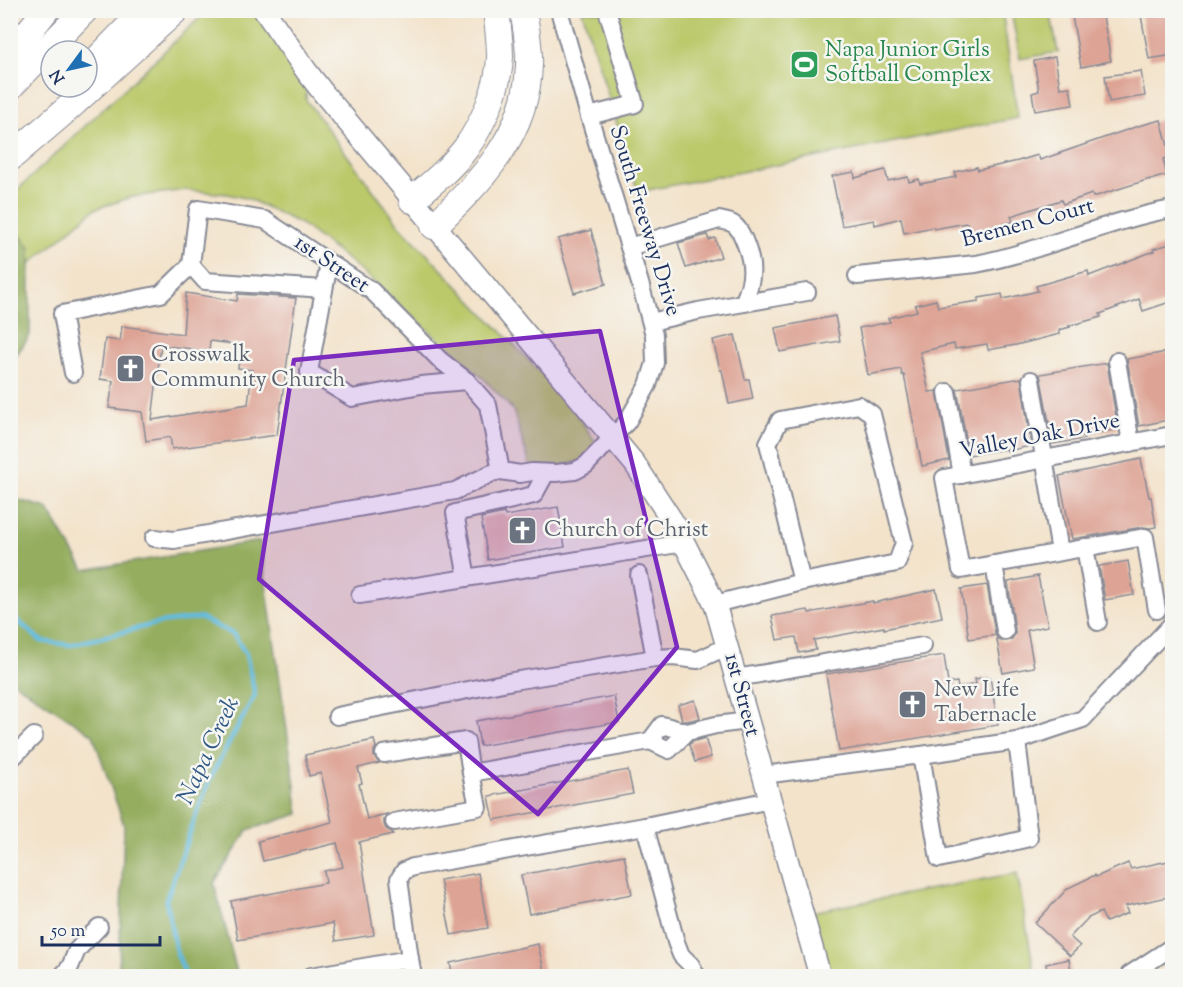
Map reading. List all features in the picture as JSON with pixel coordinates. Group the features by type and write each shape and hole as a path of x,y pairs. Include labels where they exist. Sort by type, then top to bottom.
{"highway":[{"path":"10,55 46,10"},
{"path":"10,87 85,10"},
{"path":"99,58 145,10"},
{"path":"10,158 176,10"},
{"path":"412,200 444,172 465,149 482,122 493,92 500,58 496,10"},
{"path":"434,226 467,195 491,167 505,146 517,120 526,92 529,65 523,10"},
{"path":"10,150 59,99"}],"main road":[{"name":"1st Street","path":"264,10 313,80 613,436 635,464 675,525 715,604 820,976"}],"street":[{"name":"South Freeway Drive","path":"559,10 654,335 656,363 648,386 627,422 613,436"},
{"path":"589,116 635,104 607,10"},
{"name":"Bremen Court","path":"857,276 996,260 1119,222 1173,209"},
{"name":"1st Street","path":"191,265 198,210 265,220 372,291 440,360 467,381 489,405 501,471"},
{"path":"629,247 720,220 734,224 749,251 753,270 751,288 744,303"},
{"path":"329,263 309,372 352,398 467,381"},
{"path":"73,373 62,314 161,294 191,265 205,281 324,289"},
{"path":"651,322 807,292"},
{"path":"1117,361 1131,443"},
{"path":"1031,380 1060,552"},
{"path":"947,392 962,475"},
{"path":"715,604 802,582 897,563 904,543 872,414 859,405 780,420 768,443 802,582"},
{"name":"Valley Oak Drive","path":"1157,610 1145,537 961,570 944,478 1173,435"},
{"path":"154,538 174,540 454,492 492,473 501,471 546,474 575,471 586,465 613,436"},
{"path":"467,578 455,513 534,495 546,474"},
{"path":"360,595 684,543"},
{"path":"1085,548 1098,622"},
{"path":"994,564 1005,631"},
{"path":"639,575 655,658"},
{"path":"763,775 1017,741 1083,719 1173,624"},
{"path":"338,716 513,681 655,658 673,657 698,660 728,646"},
{"path":"736,678 923,646"},
{"path":"471,773 650,741 662,725 687,732 748,721"},
{"path":"10,760 34,736"},
{"path":"384,754 466,741 478,807 394,822"},
{"path":"921,755 939,859 1029,838 1017,741"},
{"path":"413,976 399,879 404,871 413,867 645,826 770,800"},
{"path":"645,826 675,942 681,955 691,965 697,976"},
{"path":"62,976 70,967 77,950 99,927"},
{"path":"1129,975 1173,947"},
{"path":"311,976 410,958"}],"highlighted area":[{"path":"600,331 677,647 538,814 259,579 294,360"}],"green space":[{"path":"207,11 264,11 307,72 306,100 399,225 568,401 601,450 592,459 532,472 513,410 485,380 352,263 301,224 249,199 228,194 185,190 132,197 95,209 30,264 30,248 11,224 11,196"},
{"name":"Napa Junior Girls Softball Complex","path":"582,11 1002,11 1018,118 638,192"},
{"path":"1011,11 1050,11 1058,52 1020,59"},
{"path":"11,224 30,248 30,335 11,363"},
{"path":"11,498 47,508 84,570 260,541 299,814 248,830 214,883 238,976 120,976 124,825 93,735 11,680"},
{"path":"1017,873 1035,976 829,976 811,912"}],"building":[{"path":"1071,10 1102,10 1111,61 1081,67"},
{"path":"1140,10 1170,10 1173,25 1173,55 1149,59"},
{"path":"1055,57 1060,88 1070,87 1073,105 1035,111 1032,93 1039,91 1034,61"},
{"path":"1141,71 1145,96 1109,102 1105,76"},
{"path":"1161,120 1171,157 1163,159 1167,175 1093,197 1092,194 1063,204 1061,200 1011,216 1013,222 968,231 967,223 904,233 901,218 875,225 874,220 842,226 832,176 854,172 855,178 885,170 888,181 908,177 909,182 919,179 920,184 956,177 955,172 977,167 978,170 1038,155 1040,160"},
{"path":"591,230 606,284 574,293 558,239"},
{"path":"707,235 709,240 715,238 721,257 686,268 678,243"},
{"path":"1170,244 1173,252 1173,301 1143,311 1139,299 1100,314 1101,317 1059,330 1060,334 1016,345 988,350 987,344 955,349 954,344 920,352 929,392 937,391 949,460 922,466 904,375 901,369 868,375 859,328 890,322 888,318 917,311 915,305 936,300 938,307 979,301 979,298 1002,294 1003,299 1038,291 1036,286 1088,271 1089,276"},
{"name":"Crosswalk Community Church","path":"186,293 237,301 238,294 296,298 277,435 172,449 170,437 146,441 142,412 109,408 113,381 100,379 105,339 120,341 122,326 183,334","holes":["210,341 241,345 238,368 252,370 248,404 152,420 161,345 209,351"]},
{"path":"835,316 840,341 780,352 775,328"},
{"path":"735,335 745,379 749,379 753,399 729,404 713,340"},
{"path":"1173,351 1173,419 1139,426 1127,359"},
{"path":"1107,363 1118,429 1083,436 1084,439 1053,444 1040,374"},
{"path":"1021,378 1031,446 969,455 957,389"},
{"path":"1141,459 1156,527 1143,527 1072,539 1059,476"},
{"name":"Church of Christ","path":"558,507 565,547 488,560 481,518"},
{"path":"1128,561 1134,595 1105,600 1099,566"},
{"path":"1038,576 1048,626 1027,630 1034,667 1003,673 996,636 1001,641 1006,641 1012,639 1015,634 1008,582"},
{"path":"987,585 996,635 969,639 961,589"},
{"path":"936,589 942,617 814,640 816,650 799,653 796,637 777,640 772,616 808,610 809,613 873,601 873,603"},
{"name":"New Life Tabernacle","path":"944,655 948,683 957,682 958,688 976,684 975,679 990,677 998,725 839,751 826,674"},
{"path":"614,696 619,722 480,746 476,721"},
{"path":"695,700 700,718 682,720 678,705"},
{"path":"705,738 711,757 695,762 689,745"},
{"path":"374,740 376,747 374,756 379,763 358,768 362,783 359,784 367,819 387,814 384,824 386,829 393,834 359,842 374,935 336,941 333,923 238,940 231,901 326,883 324,871 343,867 337,843 263,861 258,841 332,822 321,773 309,776 305,755"},
{"path":"628,770 633,794 494,820 489,796"},
{"path":"624,855 632,894 529,914 521,875"},
{"path":"1173,860 1173,896 1125,906 1128,913 1106,922 1101,912 1088,918 1070,937 1080,946 1070,956 1035,923 1068,888 1095,875 1096,877 1128,863 1131,869"},
{"path":"478,873 488,928 451,935 440,880"},
{"path":"538,944 545,976 453,976 450,963"},
{"path":"1069,959 1072,976 1048,976 1046,964"}],"waterway":[{"name":"Napa Creek","path":"10,614 41,641 70,645 159,623 200,618 233,634 246,654 255,695 212,774 166,900 176,951 186,976"}],"place":[{"name":"Napa Junior Girls Softball Complex","path":"804,64"},
{"name":"Crosswalk Community Church","path":"130,369"},
{"name":"Church of Christ","path":"523,531"},
{"name":"New Life Tabernacle","path":"913,704"}]}
